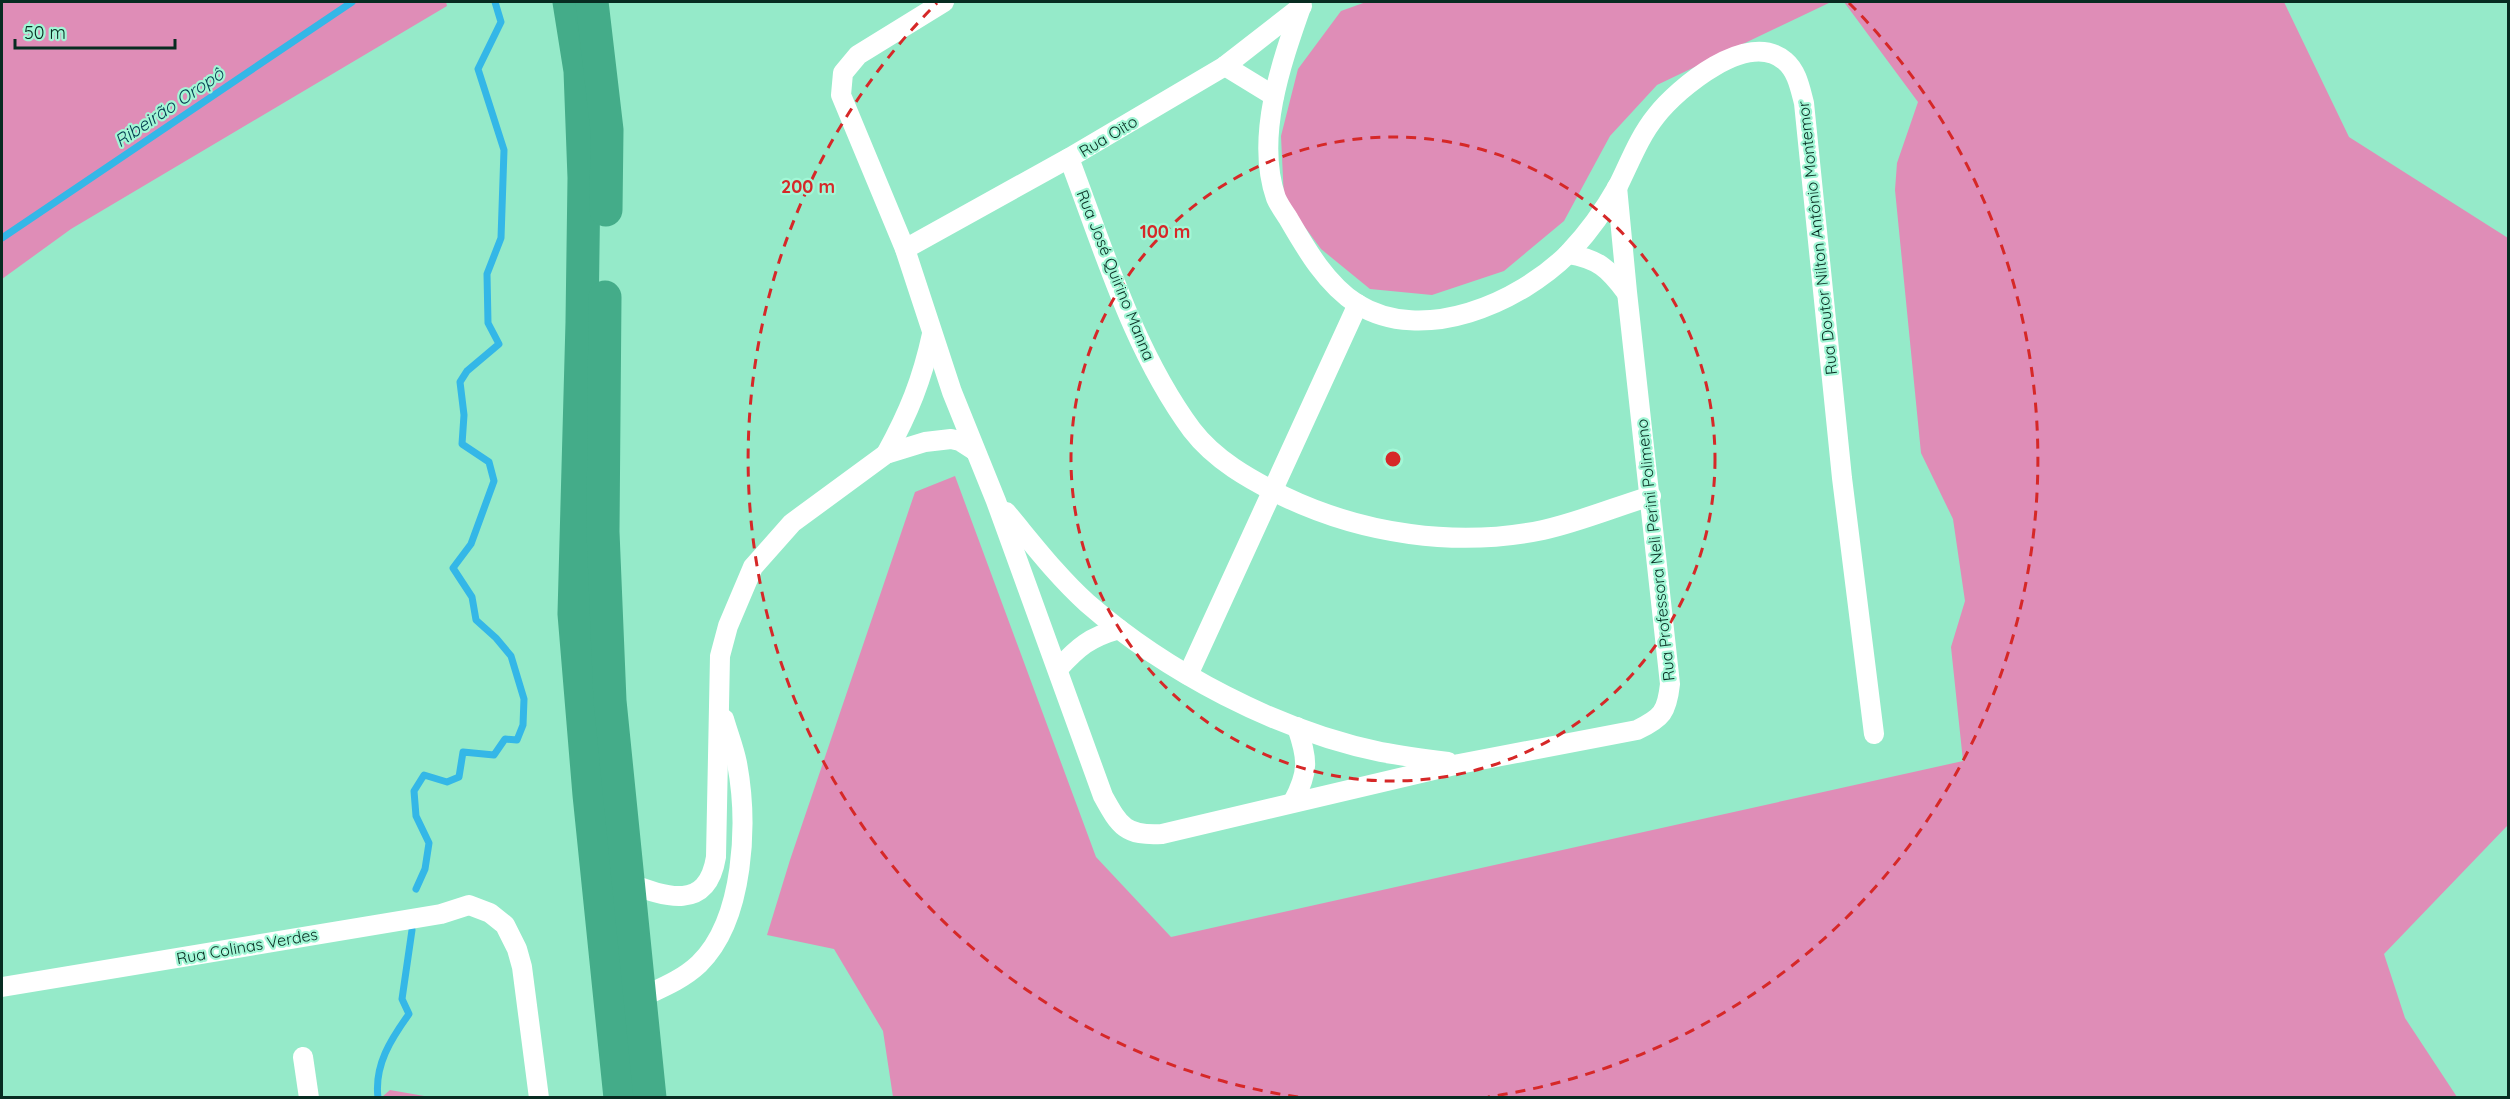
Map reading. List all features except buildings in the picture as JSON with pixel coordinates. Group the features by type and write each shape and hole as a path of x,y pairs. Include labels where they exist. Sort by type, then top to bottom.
{"highway":[{"path":"569,2 580,71 584,178 574,615 589,795 620,1098"},
{"path":"592,2 607,130 603,520 610,701 650,1098"}],"street":[{"path":"944,2 858,55 843,73 841,95 905,249 974,450 996,501 1058,669 1086,641 1119,629"},
{"name":"Rua Oito","path":"905,249 1069,158 1225,66 1302,3"},
{"name":"Rua Doutor Nilton Antônio Montemor","path":"1302,3 1274,96 1269,160 1276,198 1303,245 1327,278 1358,304 1387,316 1419,320 1459,317 1505,299 1568,254 1593,223 1617,187 1654,117 1671,98 1707,70 1731,58 1752,52 1770,53 1785,61 1797,76 1804,103 1842,478 1874,734"},
{"path":"1225,66 1274,96"},
{"name":"Rua José Quirino Manna","path":"1069,158 1146,353 1193,431 1231,467 1318,512 1373,529 1436,536 1491,537 1543,530 1651,496"},
{"name":"Rua Professora Neli Perini Polimeno","path":"1058,669 1103,796 1122,827 1146,835 1162,834 1459,764 1637,730 1655,721 1664,712 1671,684 1617,187"},
{"path":"1568,254 1587,257 1603,265 1627,292"},
{"path":"1188,675 1358,304"},
{"path":"886,454 909,412 926,362 932,333"},
{"path":"628,883 661,895 679,898 694,893 706,884 714,871 720,656 728,626 753,567 792,524 886,454 925,442 951,439 960,441 974,450"},
{"path":"996,501 1086,602 1119,629 1188,675 1231,699 1297,728 1379,751 1459,764"},
{"path":"640,998 684,977 701,962 720,935 735,889 740,869 742,810 737,762 718,699"},
{"path":"1293,802 1301,788 1307,763 1297,728"},
{"name":"Rua Colinas Verdes","path":"2,987 441,914 469,905 490,913 505,925 518,949 538,1098"},
{"path":"303,1057 309,1098"}],"shaded area":[{"path":"2,2 446,2 447,6 71,229 2,279"},
{"path":"1366,2 1831,2 1657,85 1610,136 1564,221 1504,271 1432,295 1370,289 1321,249 1284,199 1281,136 1298,69 1341,11"},
{"path":"1844,2 2284,2 2349,137 2508,238 2508,825 2384,954 2405,1018 2457,1097 893,1097 883,1031 834,949 767,935 790,860 915,492 955,476 1096,857 1171,937 1963,761 1951,647 1965,601 1953,519 1921,453 1895,190 1897,163 1918,102"},
{"path":"390,1090 430,1097 382,1097"}],"waterway":[{"name":"Ribeirão Oropô","path":"2,238 352,2"},
{"path":"416,889 425,869 429,843 416,816 414,791 424,775 447,782 459,777 463,752 494,755 505,739 517,740 523,725 524,699 511,656 476,620 472,597 453,568 471,544 494,481 489,462 462,444 464,415 460,382 467,371 499,344 488,323 487,274 501,238 504,150 478,69 501,22 495,2"},
{"path":"378,1098 377,1086 385,1053 409,1014 402,999 412,930"}]}
